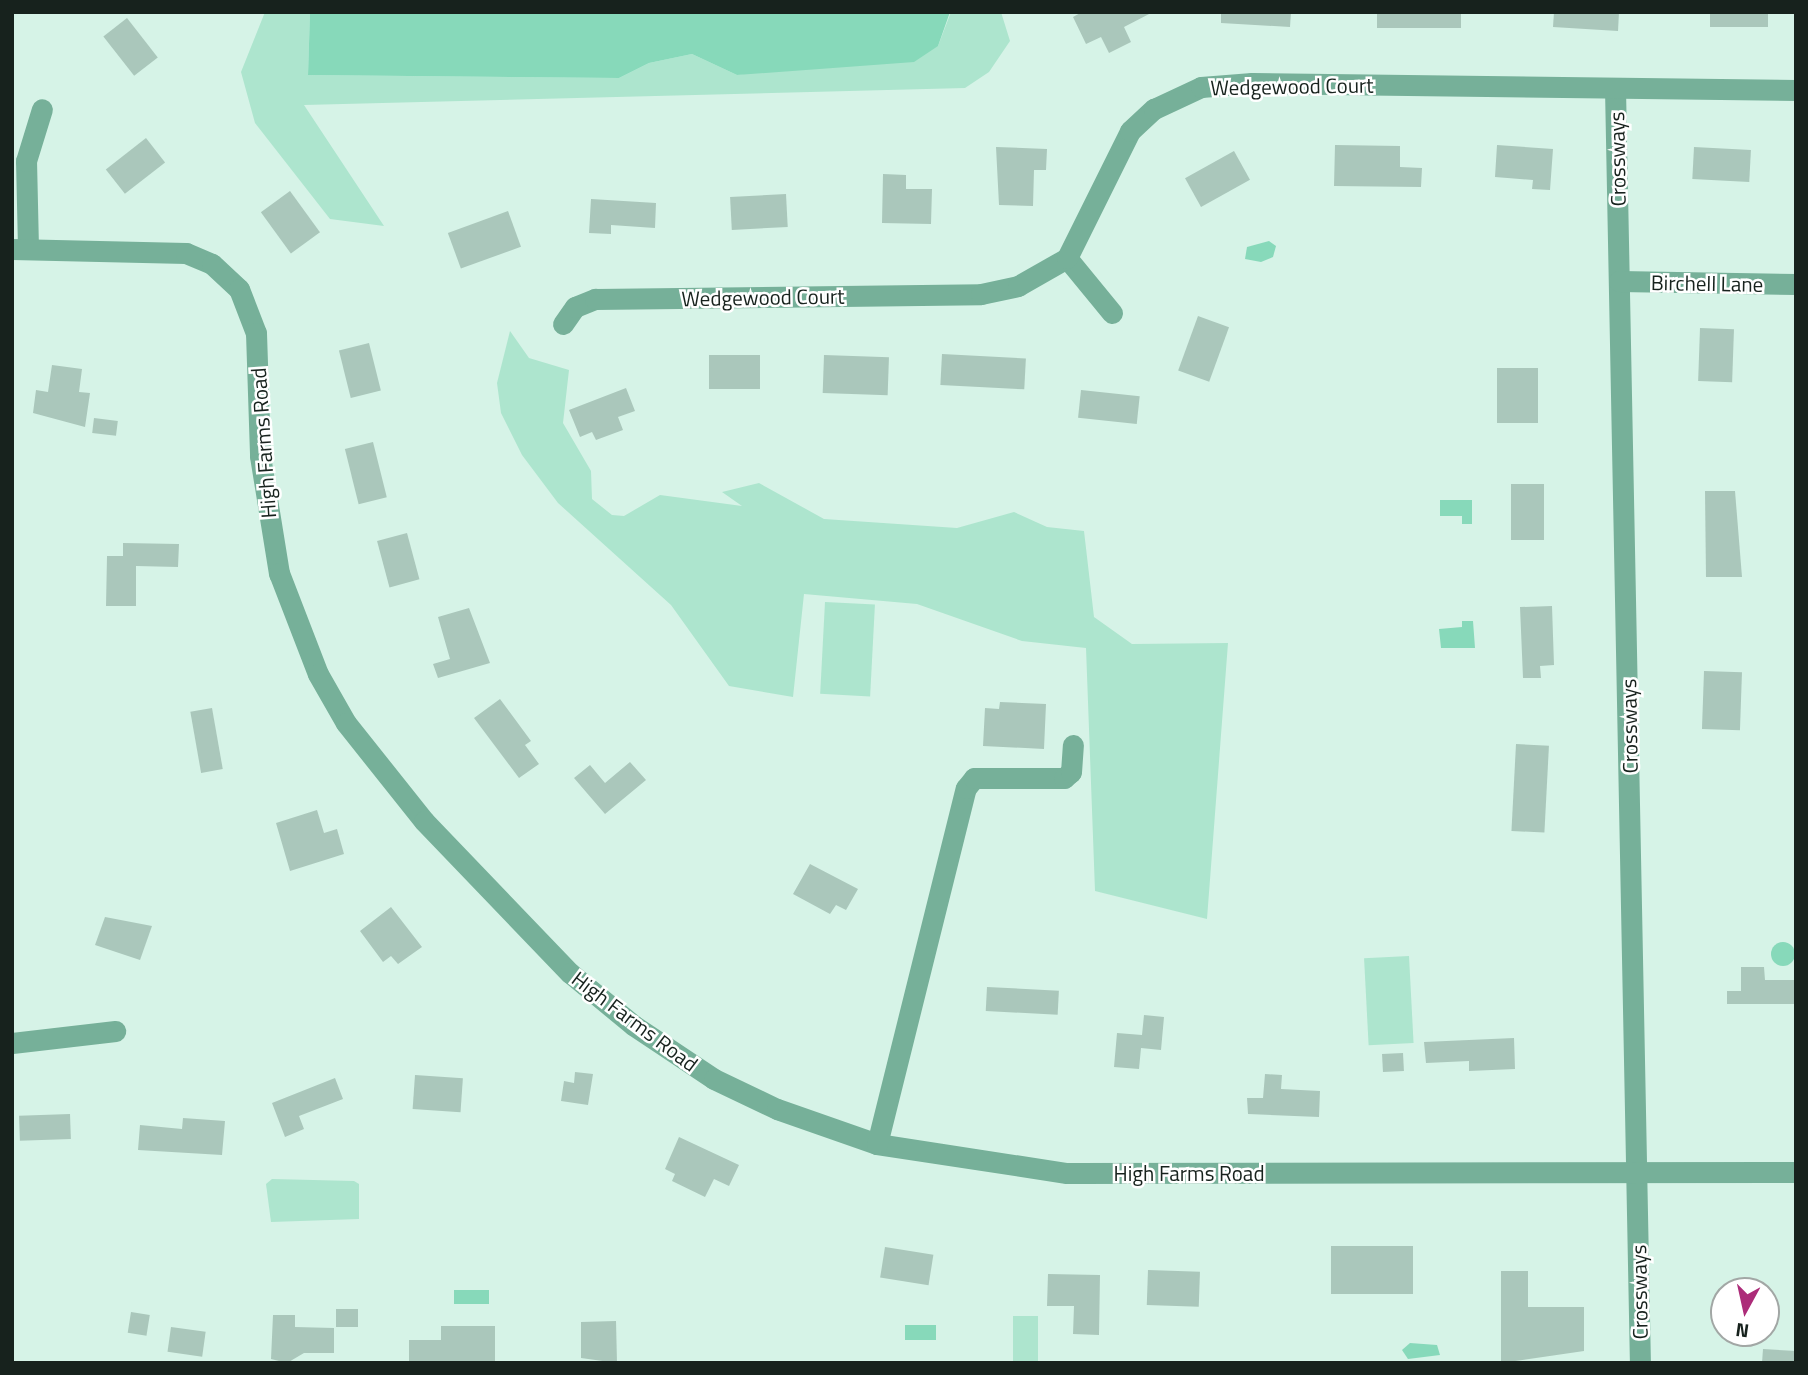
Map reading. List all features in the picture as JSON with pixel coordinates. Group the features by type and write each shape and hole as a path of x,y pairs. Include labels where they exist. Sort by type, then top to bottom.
{"street":[{"name":"Wedgewood Court","path":"563,324 575,307 607,299 981,294 1018,286 1067,258 1130,131 1154,109 1201,87 1252,83 1796,90"},
{"name":"Crossways","path":"1615,89 1640,1363"},
{"path":"20,248 26,161 42,109"},
{"name":"High Farms Road","path":"20,248 155,248 186,253 226,275 249,307 256,334 260,456 279,573 319,676 361,744 511,916 633,1025 727,1085 777,1109 877,1144 1067,1173 1796,1172"},
{"path":"1067,258 1112,313"},
{"name":"Birchell Lane","path":"1619,281 1796,284"},
{"path":"877,1144 965,788 974,778 1064,778 1071,772 1073,745"},
{"path":"12,1042 115,1031"}],"shaded area":[{"path":"265,12 310,12 308,75 619,78 649,63 692,54 737,75 938,46 951,12 1001,12 1010,41 989,72 965,88 304,105 384,226 330,219 255,123 241,72"},
{"path":"310,12 950,12 938,46 914,62 737,75 692,54 649,63 619,78 308,75"},
{"path":"1269,241 1276,246 1273,257 1261,262 1245,259 1247,247"},
{"path":"510,331 529,358 569,370 563,423 591,471 592,499 612,515 624,516 660,495 742,506 722,492 759,483 824,519 957,528 1014,512 1047,527 1084,531 1094,617 1132,644 1228,643 1207,919 1095,891 1086,648 1022,641 917,604 804,594 793,697 729,686 671,605 558,503 522,455 501,413 497,383"},
{"path":"1440,500 1472,500 1472,524 1462,524 1462,516 1440,516"},
{"path":"825,602 875,605 870,696 820,694"},
{"path":"1462,621 1473,621 1475,648 1441,648 1439,629 1462,627"},
{"path":"1783,942 1792,945 1795,954 1792,963 1783,966 1774,963 1771,954 1774,945"},
{"path":"1409,956 1414,1043 1369,1045 1364,958"},
{"path":"272,1179 354,1181 359,1184 359,1219 271,1222 266,1184"},
{"path":"454,1290 489,1290 489,1304 454,1304"},
{"path":"1013,1316 1038,1316 1038,1363 1013,1363"},
{"path":"905,1325 936,1325 936,1340 905,1340"},
{"path":"1410,1343 1437,1345 1440,1355 1408,1359 1402,1350"}],"building":[{"path":"1082,12 1153,12 1124,27 1131,42 1109,53 1101,37 1086,44 1073,17"},
{"path":"1221,12 1291,12 1290,27 1221,23"},
{"path":"1377,12 1461,12 1461,28 1377,28"},
{"path":"1554,12 1619,12 1618,31 1553,27"},
{"path":"1710,12 1768,12 1768,27 1710,27"},
{"path":"127,18 158,57 134,76 103,36"},
{"path":"146,138 165,162 125,194 106,169"},
{"path":"1335,145 1400,146 1400,167 1422,168 1421,187 1334,186"},
{"path":"1497,145 1553,149 1550,190 1532,189 1533,180 1495,177"},
{"path":"996,147 1047,149 1046,170 1034,170 1033,206 999,205"},
{"path":"1694,147 1751,150 1749,182 1692,179"},
{"path":"1234,151 1250,180 1201,207 1185,178"},
{"path":"883,174 906,175 906,189 932,189 931,224 882,223"},
{"path":"290,191 320,232 291,253 261,212"},
{"path":"786,194 788,227 732,230 730,197"},
{"path":"591,199 656,203 655,228 611,225 611,234 589,233"},
{"path":"508,211 521,247 461,269 448,233"},
{"path":"1198,316 1229,327 1209,382 1178,371"},
{"path":"1700,328 1734,329 1732,382 1698,381"},
{"path":"369,343 381,391 351,398 339,350"},
{"path":"942,354 1026,358 1024,389 940,385"},
{"path":"709,355 760,355 760,389 709,389"},
{"path":"824,355 889,357 888,395 823,393"},
{"path":"52,365 82,369 79,392 90,393 85,427 33,413 36,390 48,392"},
{"path":"1497,368 1538,368 1538,423 1497,423"},
{"path":"626,388 635,411 618,417 623,430 596,440 592,432 580,437 569,410"},
{"path":"1081,390 1140,396 1137,424 1078,418"},
{"path":"94,418 118,421 116,436 92,433"},
{"path":"373,442 387,497 359,504 345,449"},
{"path":"1511,484 1544,484 1544,540 1511,540"},
{"path":"1705,491 1735,491 1742,577 1706,577"},
{"path":"407,533 419,579 389,587 377,541"},
{"path":"123,543 179,544 178,567 136,566 136,606 106,606 107,556 123,556"},
{"path":"1552,606 1554,665 1540,666 1541,678 1523,678 1520,607"},
{"path":"469,608 490,663 438,678 433,664 450,659 438,617"},
{"path":"1704,671 1742,672 1740,730 1702,729"},
{"path":"500,699 531,741 525,745 539,764 519,778 474,718"},
{"path":"1000,702 1046,704 1044,749 983,746 985,708 999,709"},
{"path":"212,708 223,769 201,773 190,712"},
{"path":"1516,744 1549,746 1544,833 1511,831"},
{"path":"630,762 646,780 605,814 574,778 590,765 605,783"},
{"path":"317,810 324,833 337,829 344,854 290,871 276,823"},
{"path":"810,864 858,889 846,910 836,905 830,914 793,894"},
{"path":"391,907 422,947 398,964 391,956 383,962 360,931"},
{"path":"105,917 152,926 140,960 95,945"},
{"path":"1741,967 1764,967 1765,980 1796,980 1796,1004 1727,1004 1727,991 1741,991"},
{"path":"987,987 1059,991 1058,1015 986,1011"},
{"path":"1144,1015 1164,1017 1161,1050 1141,1048 1139,1069 1114,1067 1117,1033 1142,1035"},
{"path":"1514,1038 1515,1069 1469,1071 1469,1061 1426,1063 1424,1042"},
{"path":"1403,1053 1404,1071 1383,1072 1382,1054"},
{"path":"575,1072 593,1074 588,1105 561,1101 564,1081 574,1083"},
{"path":"1265,1074 1282,1075 1281,1089 1320,1091 1319,1117 1248,1114 1247,1098 1263,1098"},
{"path":"415,1075 463,1078 461,1112 413,1109"},
{"path":"335,1078 343,1099 299,1116 304,1129 285,1137 272,1103"},
{"path":"70,1114 71,1139 20,1141 19,1116"},
{"path":"183,1118 225,1121 222,1155 138,1150 140,1125 182,1129"},
{"path":"679,1137 739,1165 729,1186 714,1179 705,1197 672,1181 675,1174 665,1169"},
{"path":"1331,1246 1413,1246 1413,1294 1331,1294"},
{"path":"885,1247 933,1255 929,1285 880,1278"},
{"path":"1148,1270 1200,1272 1199,1307 1147,1305"},
{"path":"1501,1271 1528,1271 1528,1307 1584,1307 1584,1351 1501,1363"},
{"path":"1048,1274 1100,1275 1099,1335 1073,1334 1074,1306 1047,1306"},
{"path":"336,1309 358,1309 358,1327 336,1327"},
{"path":"131,1312 150,1315 146,1336 128,1333"},
{"path":"273,1315 295,1315 295,1327 334,1328 334,1353 304,1353 287,1363 271,1359"},
{"path":"616,1321 617,1363 581,1358 581,1322"},
{"path":"441,1326 495,1326 495,1363 409,1361 409,1340 441,1340"},
{"path":"171,1327 206,1332 202,1357 168,1352"},
{"path":"1763,1349 1796,1351 1796,1363 1762,1363"}]}
